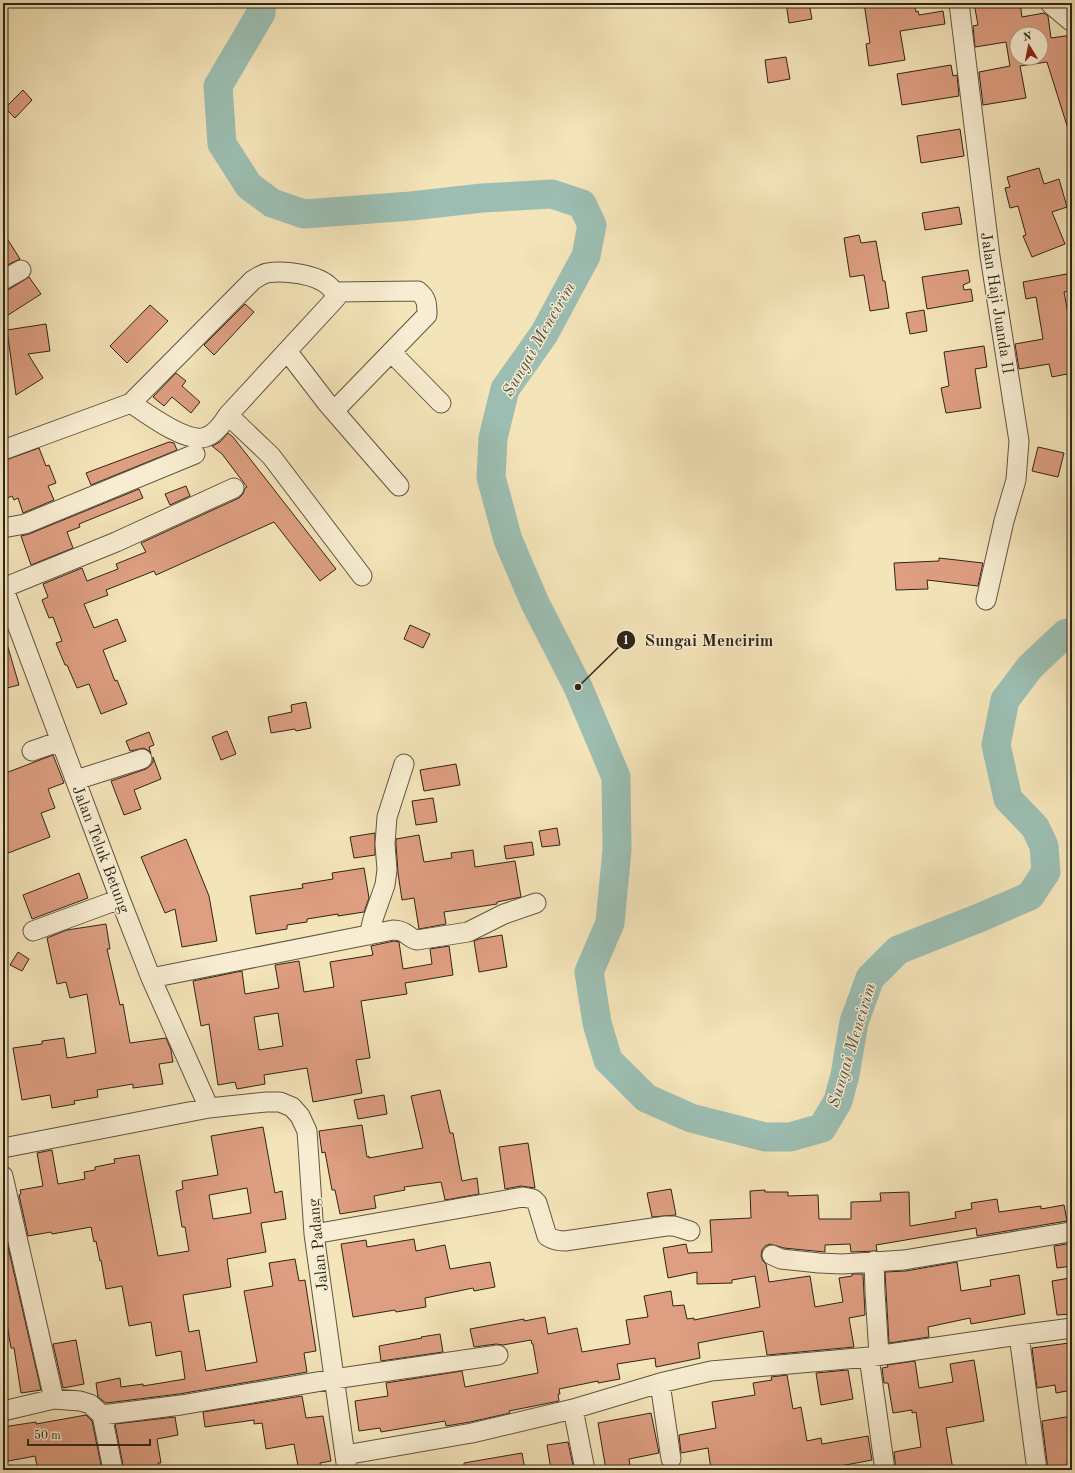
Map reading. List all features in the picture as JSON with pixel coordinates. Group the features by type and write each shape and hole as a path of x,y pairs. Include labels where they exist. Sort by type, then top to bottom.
{"street":[{"name":"Jalan Haji Juanda II","path":"959,3 990,256 1019,441 1016,480 1004,521 986,600"},
{"path":"1052,3 1072,20"},
{"path":"3,280 21,270"},
{"path":"3,450 131,403 253,280 265,274 278,272 301,275 325,283 334,292 336,298 218,428 206,437 195,438 183,435 131,403"},
{"path":"334,292 418,291 426,298 427,306 427,315 334,411"},
{"path":"287,351 334,411 399,486"},
{"path":"391,352 441,403"},
{"path":"228,416 271,456 362,576"},
{"path":"3,528 25,524 195,454"},
{"path":"3,587 116,542 234,488"},
{"name":"Jalan Teluk Betung","path":"3,587 151,978 209,1108"},
{"path":"32,751 61,741"},
{"path":"76,780 142,759"},
{"path":"369,935 385,885 387,870 385,844 387,817 404,764"},
{"path":"33,931 120,898"},
{"path":"151,978 399,930 404,931 413,939 417,940 462,934 475,930 513,910 536,903"},
{"name":"Jalan Padang","path":"3,1148 209,1108 266,1102 280,1102 292,1107 300,1116 307,1131 314,1234 346,1462"},
{"path":"3,1176 54,1399"},
{"path":"314,1234 523,1197 533,1199 537,1203 547,1236 557,1241 666,1226 674,1226 690,1230"},
{"path":"772,1255 781,1259 842,1264 904,1260 1070,1232"},
{"path":"874,1261 874,1356 885,1470"},
{"path":"346,1462 573,1409 660,1383 711,1371 874,1356 1072,1328"},
{"path":"1019,1335 1036,1470"},
{"path":"102,1415 181,1405 334,1379 498,1355"},
{"path":"660,1383 671,1459"},
{"path":"3,1411 54,1399 80,1401 90,1404 102,1415 113,1470"},
{"path":"573,1409 585,1470"}],"building":[{"path":"786,3 809,3 812,19 789,23"},
{"path":"864,3 914,3 916,12 918,11 919,15 943,11 945,24 900,31 905,60 869,66 866,44 870,43"},
{"path":"974,3 1020,3 1022,17 1044,13 1048,16 1051,38 1072,35 1072,131 1069,132 1048,66 1049,26 1009,26 1009,60 1006,42 975,47 973,26 978,25"},
{"path":"786,57 790,79 768,83 765,60"},
{"path":"951,65 953,76 957,75 959,96 902,105 897,74"},
{"path":"1010,66 1020,66 1026,98 983,105 979,72"},
{"path":"23,90 32,100 15,118 5,108"},
{"path":"960,129 964,156 921,163 917,136"},
{"path":"1039,168 1044,184 1059,179 1067,207 1052,212 1065,244 1032,257 1023,236 1026,235 1018,206 1010,208 1005,188 1010,187 1007,177"},
{"path":"959,207 962,224 925,230 922,213"},
{"path":"3,232 20,259 3,267"},
{"path":"859,235 861,243 876,241 883,281 885,281 889,308 870,311 864,275 850,277 844,238"},
{"path":"968,270 970,282 963,285 964,290 971,289 973,301 927,309 922,277"},
{"path":"1072,273 1072,291 1064,292 1072,335 1072,373 1052,377 1049,364 1019,369 1015,344 1043,339 1036,297 1026,299 1023,282"},
{"path":"29,277 41,294 5,317 5,314 3,315 3,291 8,290"},
{"path":"245,304 254,312 214,355 204,345"},
{"path":"150,305 168,321 127,363 110,346"},
{"path":"924,310 927,331 910,334 906,313"},
{"path":"46,324 50,351 28,354 43,378 16,395 7,330"},
{"path":"984,346 987,367 975,369 981,408 946,413 941,388 949,386 944,352"},
{"path":"176,373 186,381 182,386 200,402 191,413 172,397 164,406 153,397"},
{"path":"228,433 233,437 336,569 320,581 274,522 156,575 154,571 106,590 108,595 84,604 94,628 117,619 126,641 103,650 115,681 117,680 127,704 101,714 89,684 77,688 67,665 65,665 56,643 62,641 53,617 49,618 42,600 48,597 43,584 82,568 87,581 118,569 116,564 146,552 141,543 239,498 247,487 222,454 212,446 220,442"},
{"path":"169,442 174,443 177,450 91,485 86,473"},
{"path":"1038,447 1064,453 1058,477 1032,471"},
{"path":"39,448 46,466 49,465 56,483 48,486 54,500 23,513 18,498 14,500 12,496 3,500 3,461"},
{"path":"186,486 190,496 170,505 165,494"},
{"path":"139,489 143,498 79,524 80,527 67,532 73,548 31,565 21,536"},
{"path":"939,558 983,563 978,586 927,580 928,589 896,590 894,563 939,561"},
{"path":"410,625 430,634 423,648 404,639"},
{"path":"3,644 7,644 19,685 3,689"},
{"path":"306,702 311,728 271,733 268,717 292,712 291,705"},
{"path":"227,731 236,754 221,760 212,737"},
{"path":"149,732 154,745 149,747 151,754 144,748 130,751 126,741"},
{"path":"53,755 64,783 48,789 55,808 41,813 50,837 3,855 3,774"},
{"path":"153,757 161,779 134,790 141,809 124,815 111,781 146,769 153,762"},
{"path":"456,764 460,785 424,791 420,770"},
{"path":"433,798 437,822 416,825 412,801"},
{"path":"557,828 560,845 542,847 539,831"},
{"path":"375,833 375,855 354,858 350,837"},
{"path":"419,835 424,862 452,858 451,853 473,850 475,867 515,861 521,897 497,902 497,904 444,912 446,924 419,929 414,898 402,900 398,873 396,839"},
{"path":"186,839 209,896 217,941 182,947 175,909 165,913 141,857"},
{"path":"532,842 534,855 506,859 504,846"},
{"path":"364,868 369,898 364,912 307,919 307,922 287,925 287,929 256,934 250,896 303,888 302,884 333,879 332,873"},
{"path":"79,873 88,898 32,919 23,895"},
{"path":"106,924 110,949 107,949 120,1005 123,1004 130,1043 166,1038 171,1050 173,1062 159,1064 163,1084 133,1088 133,1084 97,1090 98,1097 74,1101 75,1104 52,1108 50,1095 22,1100 13,1048 42,1044 42,1041 64,1038 67,1058 96,1053 87,994 70,998 66,982 57,984 47,938 67,930"},
{"path":"502,935 507,967 479,972 474,941"},
{"path":"394,941 399,942 403,969 432,964 430,949 449,946 453,975 405,983 407,994 361,1001 370,1058 356,1060 362,1093 313,1102 307,1068 264,1075 265,1084 237,1089 235,1082 218,1085 209,1024 201,1026 193,981 242,971 245,994 279,988 275,965 299,961 304,992 334,987 330,962 373,955 371,946","holes":["278,1013 283,1046 259,1050 254,1017"]},
{"path":"18,952 29,959 22,971 10,965"},
{"path":"440,1090 450,1133 453,1133 462,1181 477,1178 479,1194 445,1200 441,1182 404,1187 405,1190 374,1196 376,1208 340,1214 335,1190 332,1190 325,1152 322,1153 319,1131 362,1125 367,1157 369,1156 369,1158 423,1148 411,1096"},
{"path":"384,1095 387,1114 358,1119 354,1100"},
{"path":"263,1127 275,1193 282,1191 286,1219 261,1223 266,1252 227,1259 231,1287 183,1295 189,1332 199,1330 206,1371 257,1362 244,1291 273,1286 269,1263 295,1259 299,1281 305,1280 316,1351 304,1353 307,1372 179,1394 106,1403 98,1397 96,1383 120,1378 121,1387 143,1384 143,1386 185,1379 181,1351 156,1356 151,1322 129,1326 122,1286 106,1289 101,1260 100,1261 96,1241 94,1242 91,1227 52,1234 51,1232 28,1236 19,1195 21,1194 20,1190 43,1186 37,1153 52,1150 58,1184 85,1179 84,1172 95,1170 95,1167 115,1163 114,1159 139,1155 158,1256 189,1251 185,1227 182,1227 176,1191 183,1189 182,1181 218,1175 211,1136","holes":["247,1188 251,1213 213,1219 209,1195"]},
{"path":"528,1143 535,1188 521,1186 505,1189 499,1147"},
{"path":"671,1189 676,1215 652,1217 647,1193"},
{"path":"765,1190 765,1192 788,1192 788,1196 818,1195 819,1219 851,1219 851,1202 881,1201 880,1193 909,1192 910,1226 956,1218 955,1212 972,1209 971,1203 997,1199 999,1212 1041,1206 1041,1209 1064,1205 1067,1221 977,1236 976,1228 876,1245 877,1251 851,1252 850,1244 825,1245 825,1252 784,1248 770,1244 765,1246 762,1250 761,1256 766,1264 769,1282 810,1276 815,1307 843,1302 839,1278 852,1276 852,1274 863,1274 865,1315 849,1318 854,1347 767,1355 763,1331 698,1343 700,1358 656,1367 655,1358 617,1364 620,1379 598,1383 598,1381 559,1389 559,1401 509,1411 510,1413 470,1422 446,1426 445,1421 381,1432 380,1428 359,1431 355,1401 388,1396 386,1383 462,1371 465,1387 538,1373 531,1340 503,1345 496,1344 474,1347 470,1329 524,1319 524,1321 545,1317 548,1334 577,1328 582,1352 630,1344 626,1320 648,1317 644,1296 671,1291 673,1306 684,1305 687,1319 694,1318 694,1320 760,1307 755,1276 732,1280 732,1283 697,1284 697,1272 668,1278 663,1248 686,1244 688,1253 712,1252 710,1220 751,1218 750,1191"},
{"path":"3,1225 41,1390 21,1393 14,1348 11,1348 3,1301"},
{"path":"414,1239 416,1251 445,1245 450,1269 490,1262 495,1287 474,1291 473,1288 425,1298 426,1307 396,1312 395,1310 353,1317 341,1244 366,1240 367,1247"},
{"path":"1072,1243 1072,1266 1057,1268 1054,1246"},
{"path":"957,1262 961,1291 991,1286 990,1280 1019,1275 1025,1314 971,1324 970,1318 928,1327 929,1337 889,1343 885,1272 906,1271"},
{"path":"1070,1278 1072,1314 1057,1315 1052,1281"},
{"path":"440,1334 443,1352 381,1361 379,1346"},
{"path":"76,1340 84,1384 63,1388 53,1344"},
{"path":"1069,1343 1072,1362 1072,1390 1056,1393 1055,1385 1037,1388 1032,1348"},
{"path":"974,1360 984,1421 946,1428 953,1470 896,1470 894,1452 921,1447 916,1412 912,1413 912,1410 893,1413 888,1383 884,1383 882,1368 888,1367 887,1365 915,1361 919,1388 953,1382 950,1364"},
{"path":"848,1370 853,1399 821,1405 816,1373"},
{"path":"787,1375 793,1409 801,1407 807,1441 821,1438 822,1444 868,1436 872,1460 830,1468 830,1470 711,1470 708,1448 681,1453 679,1435 716,1428 712,1402 755,1395 753,1383 772,1380 771,1377"},
{"path":"302,1396 306,1418 323,1416 331,1461 320,1463 321,1470 304,1470 304,1466 298,1466 294,1444 266,1449 262,1423 254,1424 254,1420 205,1427 203,1412"},
{"path":"651,1413 659,1453 629,1459 630,1465 606,1470 598,1423"},
{"path":"86,1415 92,1421 102,1470 38,1470 35,1456 3,1462 3,1427 36,1422 36,1424"},
{"path":"1072,1416 1072,1460 1067,1461 1068,1470 1048,1470 1042,1421"},
{"path":"175,1417 178,1435 157,1439 161,1463 158,1463 160,1470 124,1470 115,1424"},
{"path":"568,1442 574,1470 551,1470 547,1445"},
{"path":"522,1453 525,1470 464,1470 464,1463"}],"waterway":[{"name":"Sungai Mencirim","path":"262,3 261,13 218,86 222,144 249,186 272,203 304,214 411,206 482,198 552,194 582,204 592,225 586,256 544,334 505,389 493,438 491,477 508,540 535,603 578,687 616,777 617,850 610,923 589,972 597,1023 608,1060 646,1098 691,1118 765,1137 790,1137 822,1128 838,1101 845,1075 854,1022 870,978 898,950 1030,896 1046,872 1044,846 1035,827 1008,799 996,745 1005,700 1030,667 1065,634 1072,632"}],"place":[{"name":"Sungai Mencirim","path":"578,687"}]}
